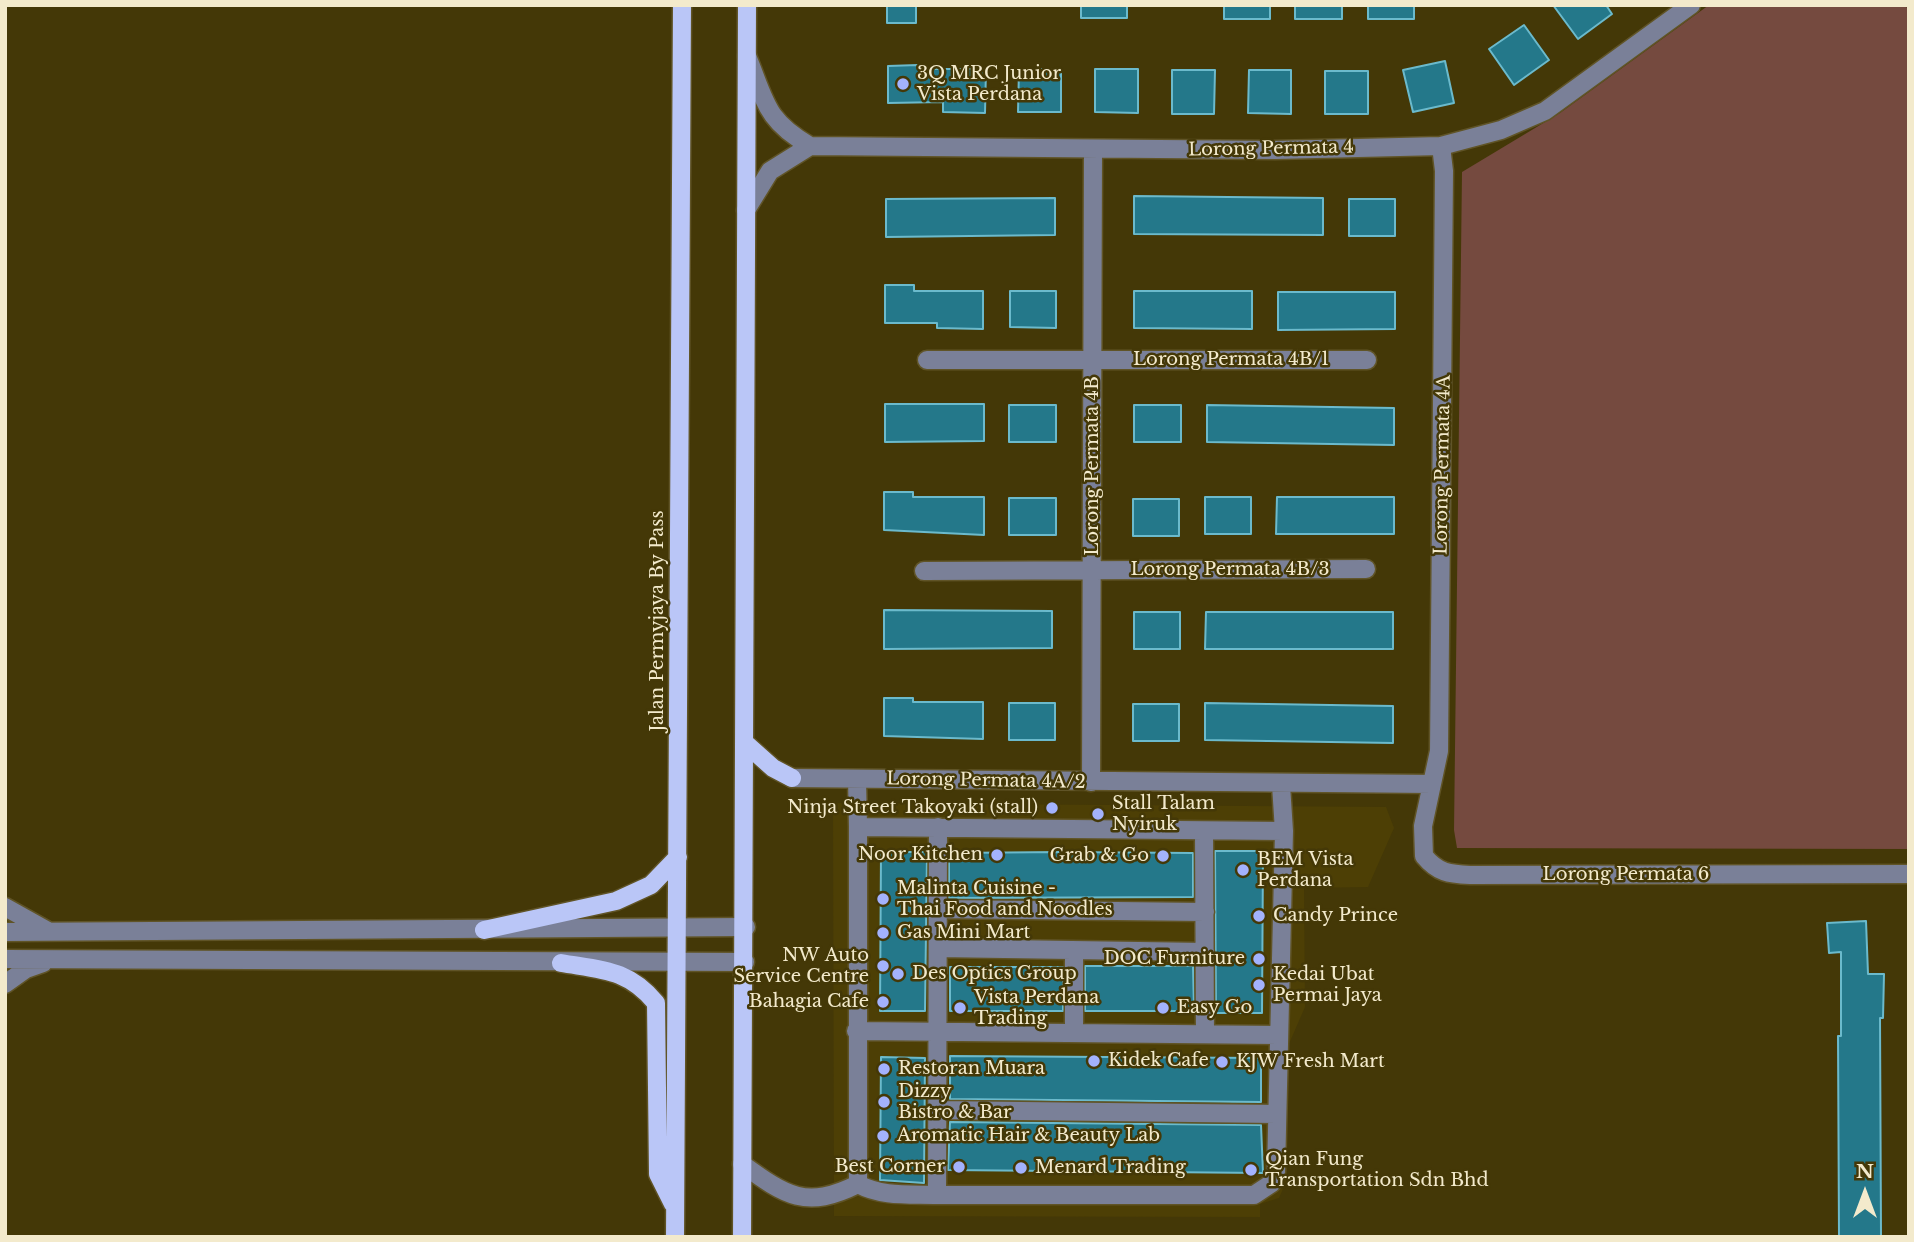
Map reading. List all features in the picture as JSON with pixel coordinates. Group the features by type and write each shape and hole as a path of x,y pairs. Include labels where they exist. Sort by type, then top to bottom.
{"main road":[{"name":"Jalan Permyjaya By Pass","path":"675,1237 682,5"},
{"path":"742,1237 746,927 747,5"},
{"path":"745,743 773,768 792,778"},
{"path":"484,930 615,901 651,885 678,857"},
{"path":"561,962 622,974 641,985 656,1003 658,1174 675,1207"}],"street":[{"name":"Lorong Permata 4","path":"810,146 1275,150 1441,146 1501,130 1545,111 1669,12 1691,5"},
{"path":"746,211 770,171 810,146 772,119 747,56"},
{"name":"Lorong Permata 4A","path":"1432,785 1439,751 1442,656 1444,171 1441,146"},
{"name":"Lorong Permata 4B","path":"1091,782 1093,149"},
{"name":"Lorong Permata 4B/1","path":"927,360 1367,360"},
{"name":"Lorong Permata 4B/3","path":"923,571 1366,569"},
{"name":"Lorong Permata 4A/2","path":"792,778 1432,785"},
{"path":"857,779 858,1184"},
{"path":"858,1184 885,1194 936,1195 1254,1195 1266,1189 1275,1178 1283,831 1281,785"},
{"name":"Lorong Permata 6","path":"1432,785 1422,846 1423,856 1435,869 1444,873 1909,874"},
{"path":"858,827 1283,831"},
{"path":"936,1195 939,827"},
{"path":"1204,832 1205,1034"},
{"path":"5,907 51,932"},
{"path":"938,909 1205,912"},
{"path":"5,932 746,927"},
{"path":"938,948 1205,952"},
{"path":"1074,952 1074,1032"},
{"path":"5,960 745,962"},
{"path":"5,984 26,969 56,960"},
{"path":"856,1031 1278,1035"},
{"path":"937,1111 1276,1114"},
{"path":"743,1164 776,1188 799,1197 830,1198 858,1184"}],"shaded area":[{"path":"1709,5 1905,5 1909,11 1909,849 1457,848 1454,830 1462,172 1560,113"},
{"path":"833,803 1386,807 1394,828 1368,887 1304,888 1305,1007 1285,1053 1286,1182 1279,1198 1260,1204 1260,1217 834,1216"}],"building":[{"path":"887,5 916,5 916,23 887,23"},
{"path":"1081,5 1127,5 1127,18 1081,18"},
{"path":"1224,5 1270,5 1270,19 1224,19"},
{"path":"1295,5 1342,5 1342,19 1295,19"},
{"path":"1368,5 1414,5 1414,19 1368,19"},
{"path":"1553,5 1606,5 1612,14 1578,39"},
{"path":"1524,25 1549,60 1514,85 1489,49"},
{"path":"1445,61 1454,103 1413,112 1403,70"},
{"path":"918,65 918,69 986,69 985,113 943,112 943,102 888,103 888,66"},
{"path":"1019,69 1061,69 1061,112 1018,112"},
{"path":"1095,69 1138,69 1138,113 1095,112"},
{"path":"1172,70 1215,70 1214,114 1172,114"},
{"path":"1249,70 1291,70 1291,114 1248,113"},
{"path":"1325,71 1368,71 1368,114 1325,114"},
{"path":"1134,196 1323,198 1323,235 1134,234"},
{"path":"1055,198 1055,235 886,237 886,199"},
{"path":"1349,199 1395,199 1395,236 1349,236"},
{"path":"885,285 914,285 914,291 983,291 983,329 937,328 937,323 885,323"},
{"path":"1010,291 1056,291 1056,328 1010,327"},
{"path":"1134,291 1252,291 1252,329 1134,328"},
{"path":"1278,292 1395,292 1395,329 1278,330"},
{"path":"885,404 984,404 984,441 885,442"},
{"path":"1009,405 1056,405 1056,442 1009,442"},
{"path":"1134,405 1181,405 1181,442 1134,442"},
{"path":"1207,405 1394,408 1394,445 1207,442"},
{"path":"884,492 913,492 913,497 984,497 984,535 884,530"},
{"path":"1205,497 1251,497 1251,534 1205,534"},
{"path":"1277,497 1394,497 1394,534 1276,534"},
{"path":"1009,498 1056,498 1056,535 1009,535"},
{"path":"1133,499 1179,499 1179,536 1133,536"},
{"path":"884,610 1052,611 1052,648 884,649"},
{"path":"1134,612 1180,612 1180,649 1134,649"},
{"path":"1206,612 1393,612 1393,649 1205,649"},
{"path":"884,698 913,698 913,702 983,702 983,739 884,736"},
{"path":"1009,703 1055,703 1055,740 1009,740"},
{"path":"1205,703 1393,706 1393,743 1205,740"},
{"path":"1133,704 1179,704 1179,741 1133,741"},
{"path":"1215,851 1263,851 1262,1013 1216,1013"},
{"path":"881,852 927,852 925,1011 880,1011"},
{"path":"949,853 1193,853 1193,897 949,898"},
{"path":"1866,921 1868,974 1884,974 1883,1018 1880,1018 1881,1237 1839,1237 1838,1036 1841,1036 1841,952 1829,953 1827,923"},
{"path":"1085,966 1193,966 1194,1011 1085,1011"},
{"path":"950,967 1063,967 1063,1011 950,1011"},
{"path":"950,1056 1261,1058 1261,1102 950,1099"},
{"path":"881,1057 925,1058 924,1183 880,1180"},
{"path":"950,1122 1261,1125 1263,1173 948,1170"}],"place":[{"name":"3Q MRC Junior Vista Perdana","path":"903,84"},
{"name":"Ninja Street Takoyaki (stall)","path":"1052,808"},
{"name":"Stall Talam Nyiruk","path":"1098,814"},
{"name":"Noor Kitchen","path":"997,855"},
{"name":"Grab & Go","path":"1163,856"},
{"name":"BEM Vista Perdana","path":"1243,870"},
{"name":"Malinta Cuisine - Thai Food and Noodles","path":"883,899"},
{"name":"Candy Prince","path":"1259,916"},
{"name":"Gas Mini Mart","path":"883,933"},
{"name":"DOC Furniture","path":"1259,959"},
{"name":"NW Auto Service Centre","path":"883,966"},
{"name":"Des Optics Group","path":"898,974"},
{"name":"Kedai Ubat Permai Jaya","path":"1259,985"},
{"name":"Bahagia Cafe","path":"883,1002"},
{"name":"Vista Perdana Trading","path":"960,1008"},
{"name":"Easy Go","path":"1163,1008"},
{"name":"Kidek Cafe","path":"1094,1061"},
{"name":"KJW Fresh Mart","path":"1222,1062"},
{"name":"Restoran Muara","path":"884,1069"},
{"name":"Dizzy Bistro & Bar","path":"884,1102"},
{"name":"Aromatic Hair & Beauty Lab","path":"883,1136"},
{"name":"Best Corner","path":"959,1167"},
{"name":"Menard Trading","path":"1021,1168"},
{"name":"Qian Fung Transportation Sdn Bhd","path":"1251,1170"}]}
